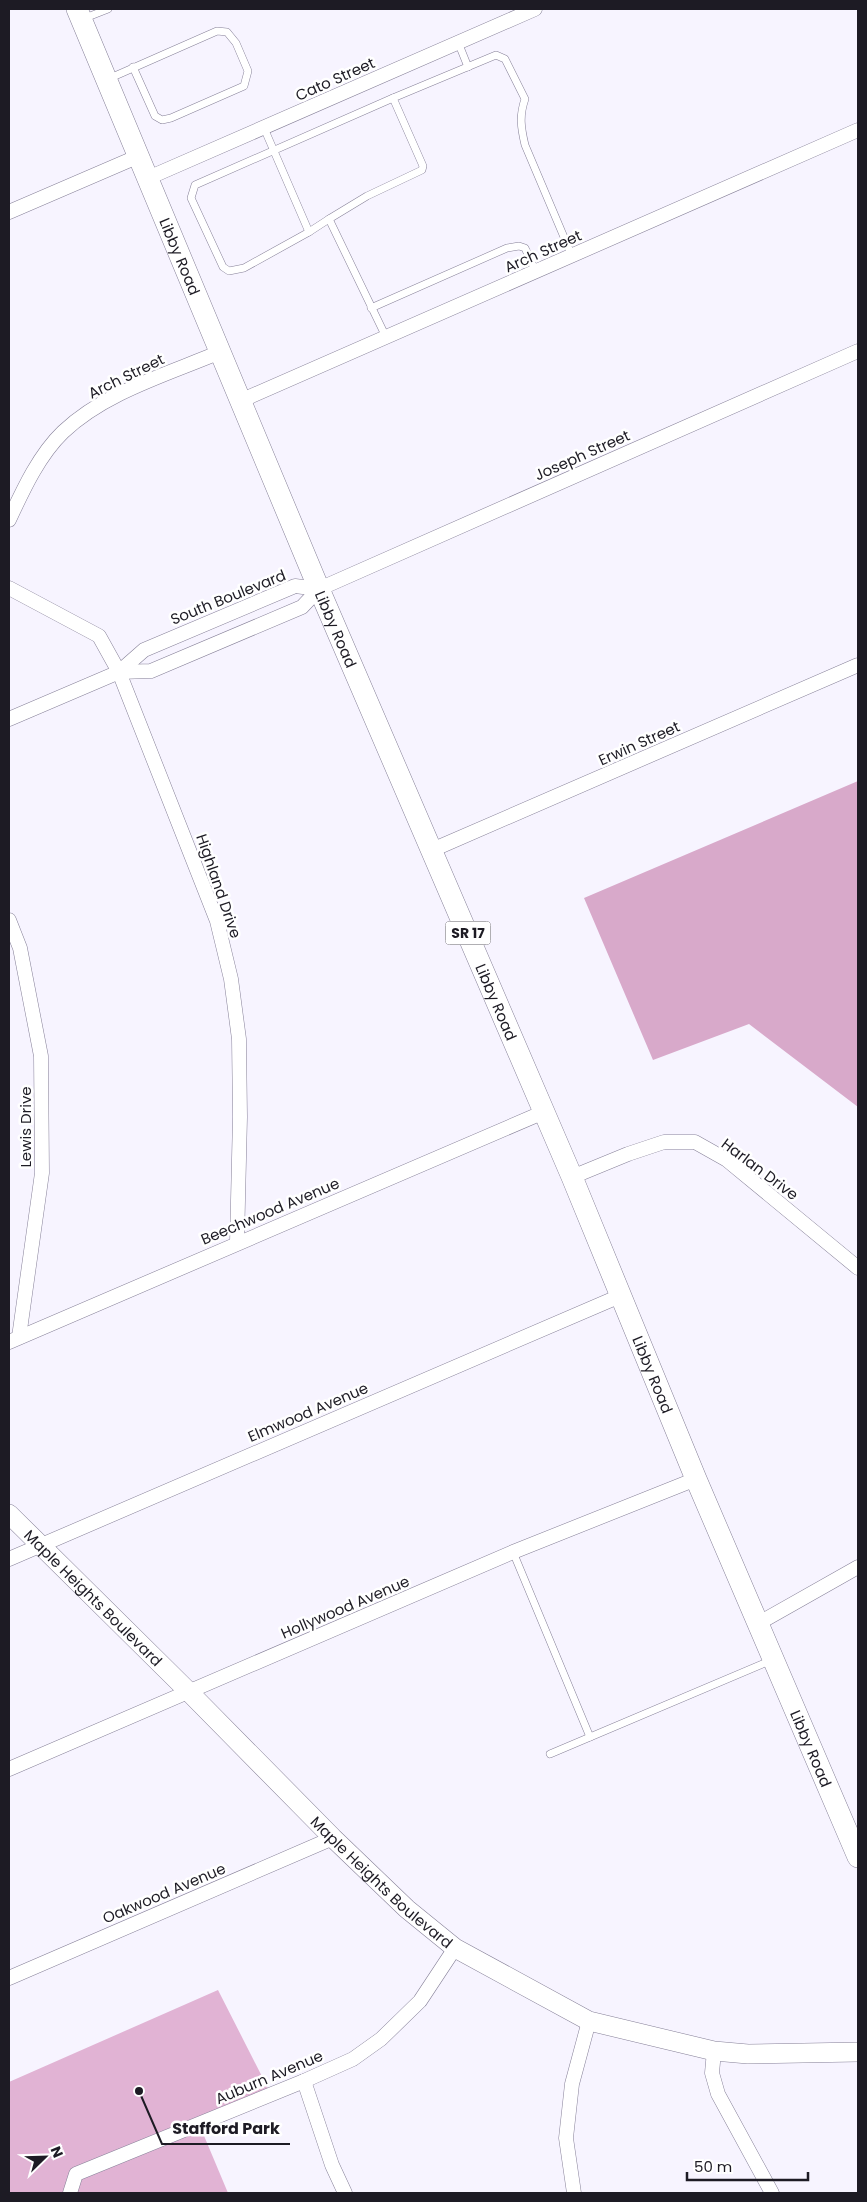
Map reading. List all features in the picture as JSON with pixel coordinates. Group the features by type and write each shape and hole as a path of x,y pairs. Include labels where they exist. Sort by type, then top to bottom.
{"main road":[{"name":"Libby Road","path":"80,14 319,589 572,1177 696,1479 858,1854"}],"street":[{"name":"Cato Street","path":"148,178 535,9"},
{"name":"Arch Street","path":"240,401 858,130"},
{"path":"9,212 139,156"},
{"name":"Joseph Street","path":"319,589 858,351"},
{"name":"Arch Street","path":"9,520 32,473 63,432 94,409 128,391 220,352"},
{"name":"South Boulevard","path":"9,718 119,672 144,650 295,586 319,589"},
{"name":"Highland Drive","path":"9,588 99,636 119,672 218,921 231,979 240,1039 237,1242"},
{"name":"South Boulevard","path":"119,672 151,671 306,605 319,589"},
{"name":"Erwin Street","path":"432,850 858,665"},
{"name":"Lewis Drive","path":"9,920 20,948 42,1056 42,1173 14,1340"},
{"name":"Beechwood Avenue","path":"14,1340 237,1242 544,1112"},
{"name":"Harlan Drive","path":"572,1177 628,1154 664,1142 695,1142 727,1160 858,1268"},
{"name":"Elmwood Avenue","path":"9,1559 620,1296"},
{"name":"Hollywood Avenue","path":"9,1768 513,1552 696,1479"},
{"name":"Maple Heights Boulevard","path":"9,1514 333,1838 407,1909 455,1948 589,2021 714,2051 748,2054 858,2052"},
{"path":"759,1623 858,1567"},
{"name":"Oakwood Avenue","path":"9,1978 333,1838"},
{"name":"Auburn Avenue","path":"70,2193 76,2174 304,2081 353,2058 381,2039 420,2001 455,1948"},
{"path":"574,2193 566,2138 572,2084 589,2021"},
{"path":"714,2051 712,2073 718,2094 772,2193"},
{"path":"304,2081 332,2165 344,2193"}],"lane":[{"path":"80,14 108,9"},
{"path":"108,79 134,67 217,31 227,32 236,43 248,71 248,78 244,86 171,118 162,120 155,116 134,67"},
{"path":"458,42 468,67"},
{"path":"393,98 424,166 422,170 367,196 309,232 244,268 229,271 223,267 191,198 196,185 393,98 496,55 505,59 525,100 520,113 520,126 525,145 572,256"},
{"path":"264,128 309,232"},
{"path":"329,219 386,337"},
{"path":"372,308 507,248 519,246 525,248 536,272"},
{"path":"513,1552 590,1737"},
{"path":"550,1754 774,1659"}],"shaded area":[{"path":"858,781 858,1107 749,1024 653,1060 584,898"},
{"path":"218,1990 274,2100 202,2131 228,2193 9,2193 9,2082"}],"place":[{"name":"Stafford Park","path":"139,2091"}]}
